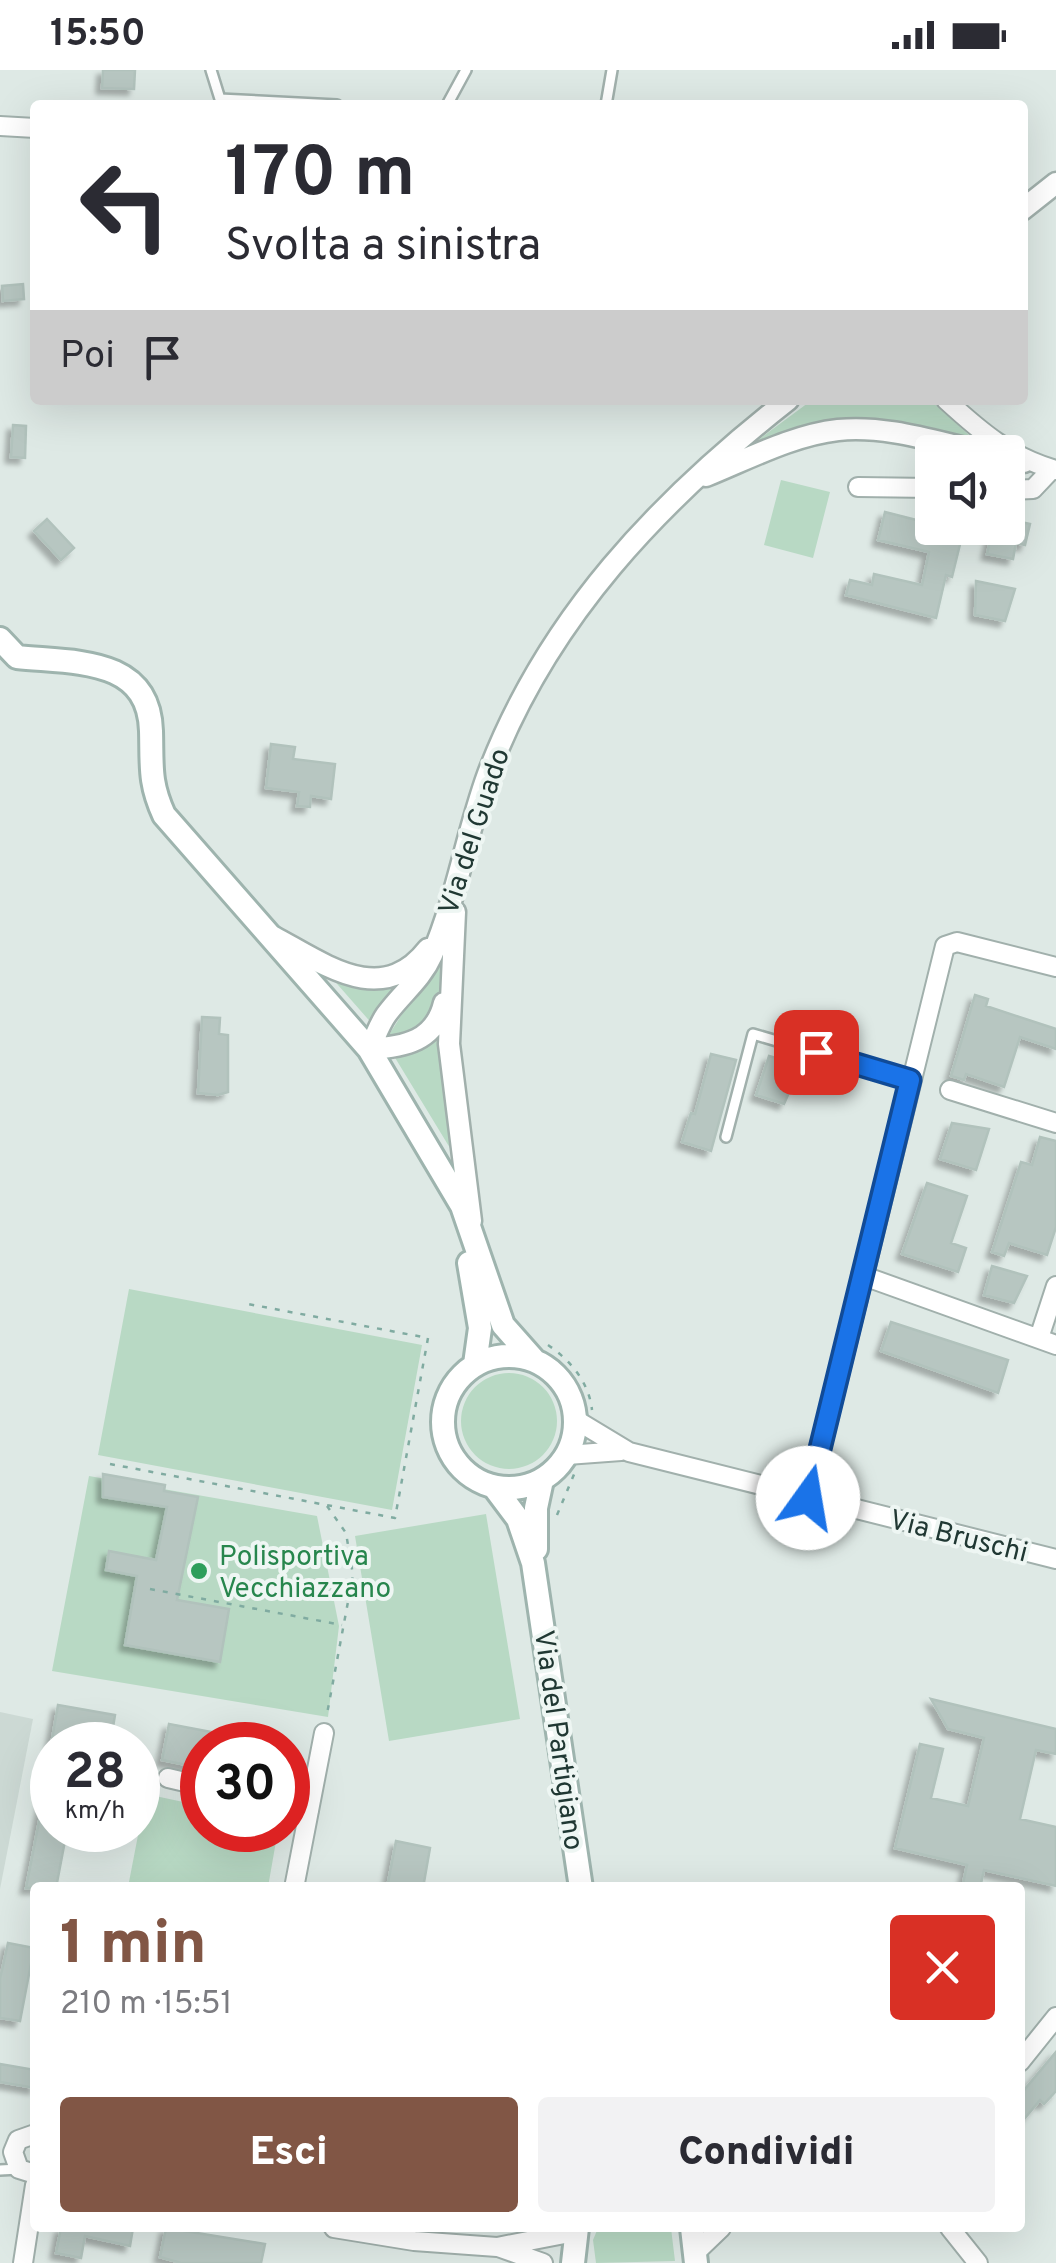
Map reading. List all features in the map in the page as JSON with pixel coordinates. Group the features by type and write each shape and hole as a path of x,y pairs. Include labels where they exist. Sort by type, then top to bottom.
{"main road":[{"path":"0,638 17,658 98,664 124,674 140,692 148,711 150,785 164,815 369,1049 436,1160 472,1228 503,1325 534,1360 564,1384 576,1420 567,1455 542,1480 510,1489 494,1487 460,1467 443,1432 448,1393 474,1364 514,1355 534,1360"},
{"path":"436,1160 461,1232 478,1304 474,1364"},
{"name":"Via del Partigiano","path":"542,1480 536,1508 538,1592 580,1882"},
{"name":"Via del Partigiano","path":"494,1487 518,1519 538,1592"},
{"path":"574,2263 576,2232"},
{"path":"693,2232 697,2257"}],"street":[{"path":"0,126 30,128"},
{"path":"1028,205 1056,183"},
{"name":"Via del Guado","path":"369,1049 387,1014 412,990 430,959 456,890 487,778 543,658 588,592 648,523 782,405"},
{"path":"952,405 984,435"},
{"path":"695,480 794,441 837,430 886,431 915,437"},
{"path":"1025,462 1054,470"},
{"path":"1025,489 1033,489 1054,470"},
{"path":"858,487 915,488"},
{"path":"456,890 450,980 451,1082 472,1228"},
{"path":"274,937 344,975 368,982 387,980 405,972 441,931"},
{"path":"808,1498 945,946 966,944 1056,967"},
{"path":"369,1049 420,1040 440,1022 450,980"},
{"path":"950,1090 1056,1123"},
{"path":"861,1275 1047,1342 1056,1286"},
{"name":"Via Bruschi","path":"576,1420 629,1452 1056,1559"},
{"name":"Via Bruschi","path":"567,1455 629,1452"},
{"path":"310,1805 324,1733"},
{"path":"168,1778 180,1781"},
{"path":"295,1882 301,1852"},
{"path":"1025,2056 1056,2018"},
{"path":"18,2171 7,2145 30,2135"},
{"path":"23,2263 30,2218"},
{"path":"389,2232 497,2247 544,2263"},
{"path":"497,2247 567,2232"},
{"path":"697,2257 718,2232"},
{"path":"953,2232 978,2263"}],"lane":[{"path":"212,70 220,98 253,100"},
{"path":"451,100 466,70"},
{"path":"607,100 612,70"},
{"path":"726,1137 754,1034 910,1080"}],"path":[{"path":"110,1464 394,1518 428,1338 248,1304"},
{"path":"324,1733 353,1575 346,1533 326,1505"},
{"path":"150,1589 344,1625"}],"shaded area":[{"path":"0,1712 33,1719 0,1889"}],"green space":[{"path":"805,405 936,405 969,435 916,435 830,424 750,446"},
{"path":"781,480 830,492 813,558 764,545"},
{"path":"446,945 445,981 437,1009 418,1029 385,1041"},
{"path":"331,977 413,977 374,1026"},
{"path":"444,1025 453,1153 394,1056 422,1048"},
{"path":"129,1289 422,1345 392,1510 98,1455"},
{"path":"509,1373 527,1376 543,1387 554,1403 554,1439 543,1455 527,1466 509,1469 491,1466 475,1455 464,1439 461,1421 464,1403 475,1387 491,1376"},
{"name":"Polisportiva Vecchiazzano","path":"89,1476 317,1516 339,1626 328,1717 52,1671"},
{"path":"486,1514 520,1719 389,1741 355,1536"},
{"path":"160,1797 180,1801 180,1852 274,1852 269,1882 129,1882 135,1852 160,1852"},
{"path":"596,2232 671,2232 675,2261 596,2263 593,2240"}],"building":[{"path":"103,70 135,70 134,89 102,88"},
{"path":"23,284 24,299 3,301 2,286"},
{"path":"13,425 26,426 25,458 11,457"},
{"path":"885,512 915,520 915,545 960,545 952,577 946,575 936,618 846,595 850,580 872,585 874,574 922,585 929,552 878,540"},
{"path":"47,519 74,548 61,560 34,531"},
{"path":"989,545 1016,545 1013,559 987,554"},
{"path":"976,581 1015,589 1005,621 975,615"},
{"path":"271,744 295,747 293,759 335,764 331,799 311,796 310,807 297,806 299,792 266,788"},
{"path":"975,995 988,999 986,1006 1056,1029 1056,1049 1020,1037 1004,1087 966,1074 964,1080 951,1076"},
{"path":"202,1017 220,1018 219,1034 228,1035 228,1092 218,1095 198,1093"},
{"path":"711,1054 736,1060 711,1151 682,1142 691,1113 695,1114"},
{"path":"769,1056 801,1065 784,1104 756,1095"},
{"path":"952,1123 989,1129 976,1170 940,1159"},
{"path":"1040,1137 1056,1141 1056,1227 1047,1255 1009,1243 1004,1256 992,1252 1021,1162 1032,1165"},
{"path":"927,1183 967,1196 951,1243 966,1248 958,1272 902,1254"},
{"path":"992,1266 1027,1276 1014,1303 984,1295"},
{"path":"891,1322 1008,1360 998,1393 881,1351"},
{"path":"103,1474 165,1485 164,1491 198,1497 177,1600 229,1609 220,1662 125,1645 137,1576 106,1570 109,1551 156,1560 167,1507 103,1497"},
{"path":"931,1699 1056,1729 1056,1754 1036,1750 1020,1819 1056,1827 1056,1886 984,1870 981,1882 963,1882 967,1865 895,1848 920,1744 943,1749 931,1798 968,1806 984,1738 948,1729"},
{"path":"58,1705 115,1715 114,1722 55,1722"},
{"path":"169,1724 180,1726 180,1764 162,1760"},
{"path":"396,1841 430,1848 424,1882 388,1882"},
{"path":"33,1852 63,1852 57,1882 30,1882 30,1888 26,1888"},
{"path":"8,1943 30,1947 20,2021 0,2018 0,1979"},
{"path":"1056,2052 1056,2091 1044,2104 1040,2100 1025,2118 1025,2089"},
{"path":"0,2064 30,2069 30,2087 0,2082"},
{"path":"60,2232 132,2232 130,2246 85,2236 81,2258 56,2253"},
{"path":"165,2232 191,2232 265,2244 261,2263 181,2263 160,2257"}],"place":[{"name":"Polisportiva Vecchiazzano","path":"199,1571"}],"route":[{"path":"808,1498 910,1080 816,1052"}]}
